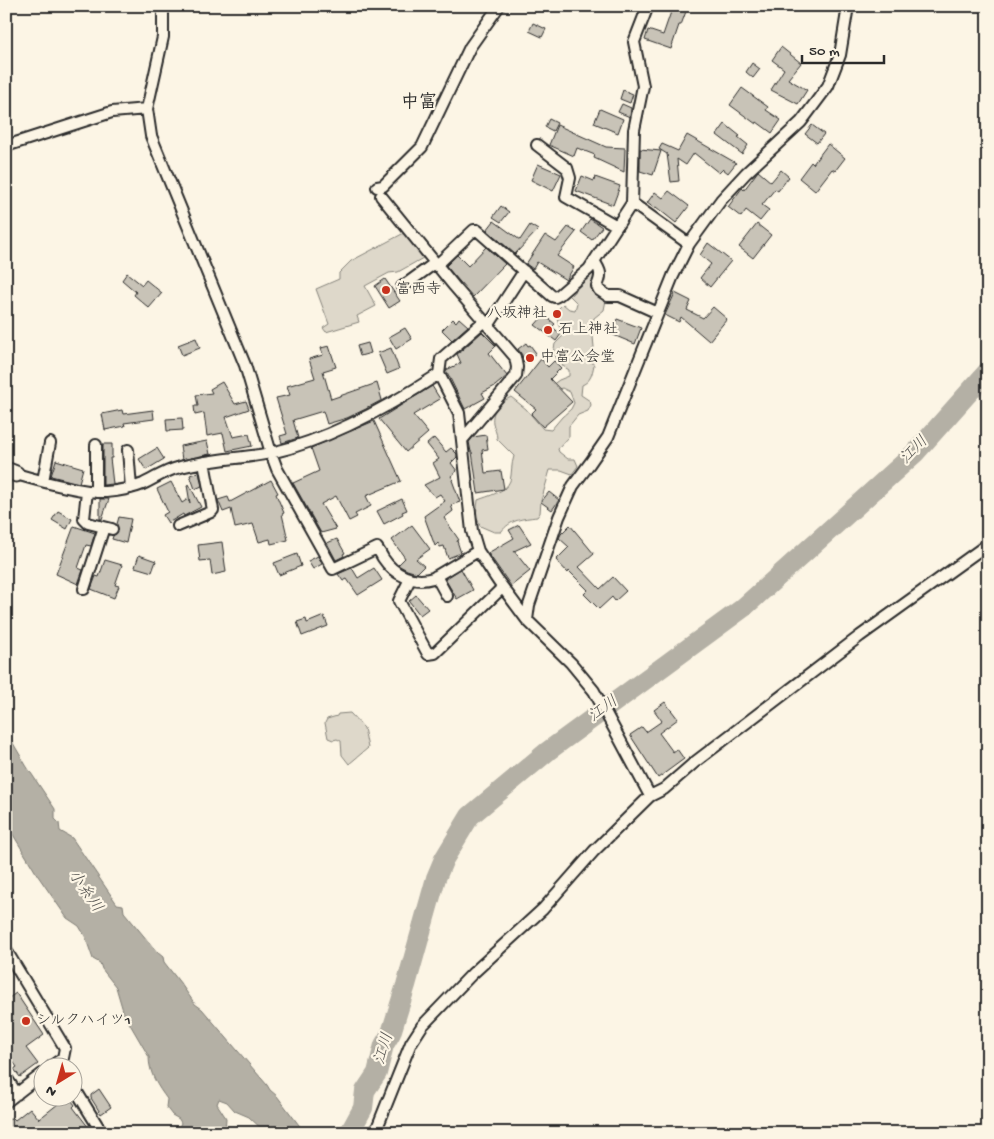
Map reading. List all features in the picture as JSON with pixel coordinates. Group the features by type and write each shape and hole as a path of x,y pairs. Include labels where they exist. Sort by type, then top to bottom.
{"street":[{"path":"163,6 163,37 147,109 151,136 245,365 270,453 333,569 376,548 388,565 402,575 410,579 427,580 478,551"},
{"path":"463,439 516,376 515,357 436,264 379,191 422,147 470,47 499,6"},
{"path":"402,287 436,264 474,230 477,230 549,294 555,297 589,269 632,203 634,130 643,86 634,42 648,6"},
{"path":"527,620 530,605 559,517 573,486 608,437 673,276 689,244 721,200 746,173 801,122 828,86 840,54 848,6"},
{"path":"6,146 112,112 147,109"},
{"path":"537,145 567,168 570,178 566,197 617,226"},
{"path":"632,203 689,244"},
{"path":"594,261 601,273 597,286 599,290 608,296 620,296 658,313"},
{"path":"524,271 486,323 441,359 439,374 459,413 472,531 478,551 502,588 527,620 571,663 594,691 650,796"},
{"path":"11,472 92,491 125,490 141,485 176,468 204,462 270,453 306,443 366,416 439,374"},
{"path":"43,481 50,443"},
{"path":"84,590 108,528 88,523 84,519 92,491 96,445"},
{"path":"128,450 131,488"},
{"path":"178,526 213,510 204,462"},
{"path":"375,1133 411,1043 422,1026 472,974 543,909 594,851 650,796 664,789 695,762 860,636 988,544"},
{"path":"436,576 447,596"},
{"path":"410,579 399,602 428,654 435,653 502,588"},
{"path":"6,950 66,1048 63,1056"},
{"path":"6,1076 17,1094"},
{"path":"6,1102 32,1082"},
{"path":"82,1100 102,1133"}],"shaded area":[{"path":"404,233 423,258 398,272 389,273 365,286 376,306 357,316 359,322 326,332 323,328 329,324 316,289 339,279 339,273 351,261"},
{"path":"602,267 606,272 603,288 606,300 604,310 594,318 592,327 594,347 589,358 594,365 589,379 582,385 581,395 590,401 591,405 588,411 578,415 569,426 569,437 558,449 568,459 575,459 578,466 572,474 561,470 550,470 541,501 540,513 537,517 513,522 501,532 494,532 480,526 476,515 478,500 496,493 508,485 514,456 497,439 493,423 495,410 500,404 511,397 526,409 543,429 551,430 571,409 574,403 570,392 562,388 555,390 552,385 569,376 569,370 563,366 553,353 555,344 564,335 559,326 556,311 563,304 569,309 575,310 577,303 570,296 594,271"},
{"path":"350,713 364,728 368,748 349,764 342,755 341,741 328,738 325,723 327,719 338,714"}],"water":[{"name":"小糸川","path":"6,735 10,738 55,809 55,819 59,823 60,831 72,838 117,904 123,905 124,912 163,957 164,962 195,1004 202,1009 277,1096 305,1133 266,1133 249,1117 235,1111 227,1102 219,1099 217,1104 226,1118 225,1133 184,1133 179,1127 181,1123 179,1119 172,1115 166,1107 167,1099 152,1074 149,1057 124,1014 116,987 102,969 100,963 93,959 85,936 79,926 67,918 38,876 6,823"}],"building":[{"path":"673,6 688,6 671,49 645,40 648,30 663,35"},
{"path":"533,23 546,29 542,37 529,31"},
{"path":"781,47 801,63 788,79 807,90 798,104 771,90 784,69 772,60"},
{"path":"752,63 760,69 753,78 746,72"},
{"path":"742,88 768,107 766,110 781,120 772,133 730,105"},
{"path":"623,90 633,94 630,103 620,99"},
{"path":"622,104 631,108 630,117 618,112"},
{"path":"600,109 623,119 618,133 594,123"},
{"path":"549,119 557,123 553,131 545,127"},
{"path":"725,124 748,145 742,154 717,135"},
{"path":"557,125 606,147 625,148 624,172 594,158 595,155 577,148 574,156 549,145"},
{"path":"812,125 824,134 817,143 805,134"},
{"path":"687,135 736,163 728,173 723,169 719,173 694,153 686,165 677,159 679,181 671,182 667,154 659,149 662,144 678,151"},
{"path":"828,144 845,158 835,171 832,169 815,191 799,178 811,162 813,164"},
{"path":"640,149 661,151 653,175 640,171"},
{"path":"538,164 561,174 553,191 531,180"},
{"path":"781,170 789,177 778,191 775,189 762,205 769,210 760,221 746,210 741,217 728,207 758,171 771,182"},
{"path":"582,176 594,181 595,177 620,186 613,205 576,191"},
{"path":"669,191 689,206 676,223 656,207 654,208 647,203 655,192 663,198"},
{"path":"501,206 509,212 501,222 493,217"},
{"path":"590,219 602,227 592,240 581,232"},
{"path":"494,221 520,240 530,225 538,230 515,254 487,230"},
{"path":"757,224 771,235 753,258 739,247"},
{"path":"568,227 576,232 557,256 574,267 566,280 537,262 533,269 526,264 545,235 556,242"},
{"path":"708,243 731,261 710,287 700,278 711,264 700,255"},
{"path":"486,247 505,264 473,297 446,266 457,255 468,266"},
{"path":"127,273 142,285 146,280 162,293 149,308 134,295 136,292 122,280"},
{"name":"富西寺","path":"385,279 400,301 389,308 375,286"},
{"path":"675,293 691,301 687,310 703,318 713,307 727,319 709,341 681,317 679,322 665,315"},
{"name":"石上神社","path":"544,315 555,324 552,327 561,334 556,341 535,325"},
{"path":"459,318 468,326 452,340 442,330 453,319 456,322"},
{"path":"617,319 641,328 635,344 611,334"},
{"path":"405,328 412,339 396,349 389,337"},
{"path":"482,332 496,346 489,353 507,376 495,386 482,393 485,398 465,409 446,370 461,363 457,354"},
{"path":"196,338 200,348 182,355 178,345"},
{"path":"368,343 371,353 360,356 357,346"},
{"path":"526,343 536,353 524,363 518,349"},
{"path":"329,346 336,367 323,371 331,399 377,383 382,400 347,418 327,424 323,411 293,420 298,438 282,443 280,436 287,434 276,398 290,395 287,386 315,378 309,359 323,355 321,348"},
{"path":"391,348 399,369 387,374 378,353"},
{"path":"541,359 548,367 554,361 561,368 550,379 572,402 543,427 531,414 536,409 515,392"},
{"path":"222,382 235,404 246,401 249,409 226,417 233,437 249,434 252,446 227,451 223,433 207,436 204,413 195,415 194,406 198,406 196,395 212,393 210,389"},
{"path":"432,386 440,399 413,415 428,433 406,452 379,419"},
{"path":"122,410 123,414 153,410 154,419 124,423 125,426 105,430 102,414"},
{"path":"182,418 183,430 167,431 166,419"},
{"path":"374,421 401,481 366,496 371,506 355,514 357,517 349,521 336,496 321,504 336,529 321,533 293,483 319,471 311,448"},
{"path":"486,435 488,449 482,450 485,473 501,471 504,489 478,493 469,442 473,437"},
{"path":"434,438 446,452 451,448 457,454 457,457 451,463 457,471 451,476 460,502 451,505 453,511 444,518 459,540 457,541 461,553 448,558 444,546 440,547 438,543 435,546 424,516 445,501 440,494 435,497 424,485 440,477 433,463 439,459 427,444"},
{"path":"207,441 210,454 182,460 180,446"},
{"path":"103,444 112,444 112,458 110,458 113,484 103,485"},
{"path":"157,448 164,459 146,470 139,459"},
{"path":"56,460 83,468 79,483 51,476"},
{"path":"199,472 202,486 195,489 190,475"},
{"path":"271,480 278,493 276,494 284,513 282,514 288,540 271,544 270,539 259,542 253,524 235,528 231,509 223,512 218,500 228,497 230,502"},
{"path":"171,482 182,503 188,499 190,503 187,485 189,484 201,507 184,516 183,514 168,523 163,515 168,512 157,489"},
{"path":"549,492 559,500 552,510 541,502"},
{"path":"100,499 109,499 102,519 100,519"},
{"path":"402,499 407,510 384,524 377,511"},
{"path":"58,511 72,519 67,529 52,520"},
{"path":"119,517 131,519 126,543 112,539 118,531"},
{"path":"412,525 430,549 416,559 424,566 417,573 398,565 405,558 392,540"},
{"path":"519,525 531,543 514,551 530,571 511,586 488,553 514,538 509,530"},
{"path":"570,525 594,554 579,567 600,589 613,577 626,591 615,601 612,597 599,609 584,594 588,590 556,560 569,547 559,538"},
{"path":"74,526 95,533 91,546 86,545 78,568 83,570 78,584 56,574"},
{"path":"337,539 345,553 343,554 344,556 336,560 327,543"},
{"path":"222,542 226,572 212,575 210,560 200,561 198,545"},
{"path":"297,554 301,566 279,575 274,563"},
{"path":"139,555 156,561 152,572 135,567"},
{"path":"318,556 322,564 313,569 308,561"},
{"path":"105,560 122,565 115,585 119,586 114,598 91,589 96,576 99,577"},
{"path":"352,568 358,578 374,568 382,580 358,595 347,579 343,581 338,574"},
{"path":"461,569 473,590 457,599 445,579"},
{"path":"416,595 428,609 420,615 409,601"},
{"path":"324,616 328,626 302,636 297,622 306,619 307,623"},
{"path":"665,702 678,719 659,733 673,752 677,749 684,759 658,778 630,735 642,727 646,732 662,721 654,710"},
{"path":"16,993 44,1035 26,1048 32,1056 32,1068 20,1077 14,1069 17,1067 6,1052 6,1000"},
{"path":"99,1089 111,1107 101,1114 91,1098 91,1095"},
{"path":"55,1106 74,1106 89,1128 83,1133 9,1133 6,1129 6,1122 12,1117 15,1120 30,1108 39,1119"}],"waterway":[{"name":"江川","path":"348,1133 363,1108 365,1091 377,1073 384,1045 391,1033 436,878 444,859 470,816 548,751 743,608 915,453 988,371"}],"place":[{"name":"富西寺","path":"386,290"},
{"name":"八坂神社","path":"557,314"},
{"name":"石上神社","path":"548,330"},
{"name":"中富公会堂","path":"530,358"},
{"name":"シルクハイツ1","path":"26,1021"}],"district":[{"name":"中富","path":"419,103"}]}
